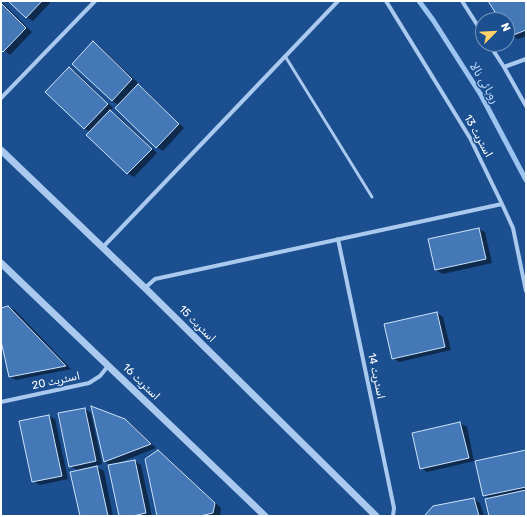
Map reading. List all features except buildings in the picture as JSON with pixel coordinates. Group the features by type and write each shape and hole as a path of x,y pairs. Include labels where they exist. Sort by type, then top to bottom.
{"street":[{"path":"1,98 95,1"},
{"path":"103,247 338,1"},
{"name":"اسٹریٹ 13","path":"386,1 470,138 502,204 513,228 526,291"},
{"path":"462,1 475,21"},
{"path":"495,52 526,106"},
{"path":"504,67 526,59"},
{"name":"اسٹریٹ 15","path":"1,150 103,247 376,516"},
{"path":"145,288 155,279 502,204"},
{"name":"اسٹریٹ 14","path":"338,240 394,508 393,516"},
{"name":"اسٹریٹ 16","path":"1,263 262,515"},
{"name":"اسٹریٹ 20","path":"1,402 89,383 100,376 108,366"}],"lane":[{"path":"285,56 372,197"}],"waterway":[{"name":"روہائی نالا","path":"419,1 433,20 481,95 526,180"}]}
